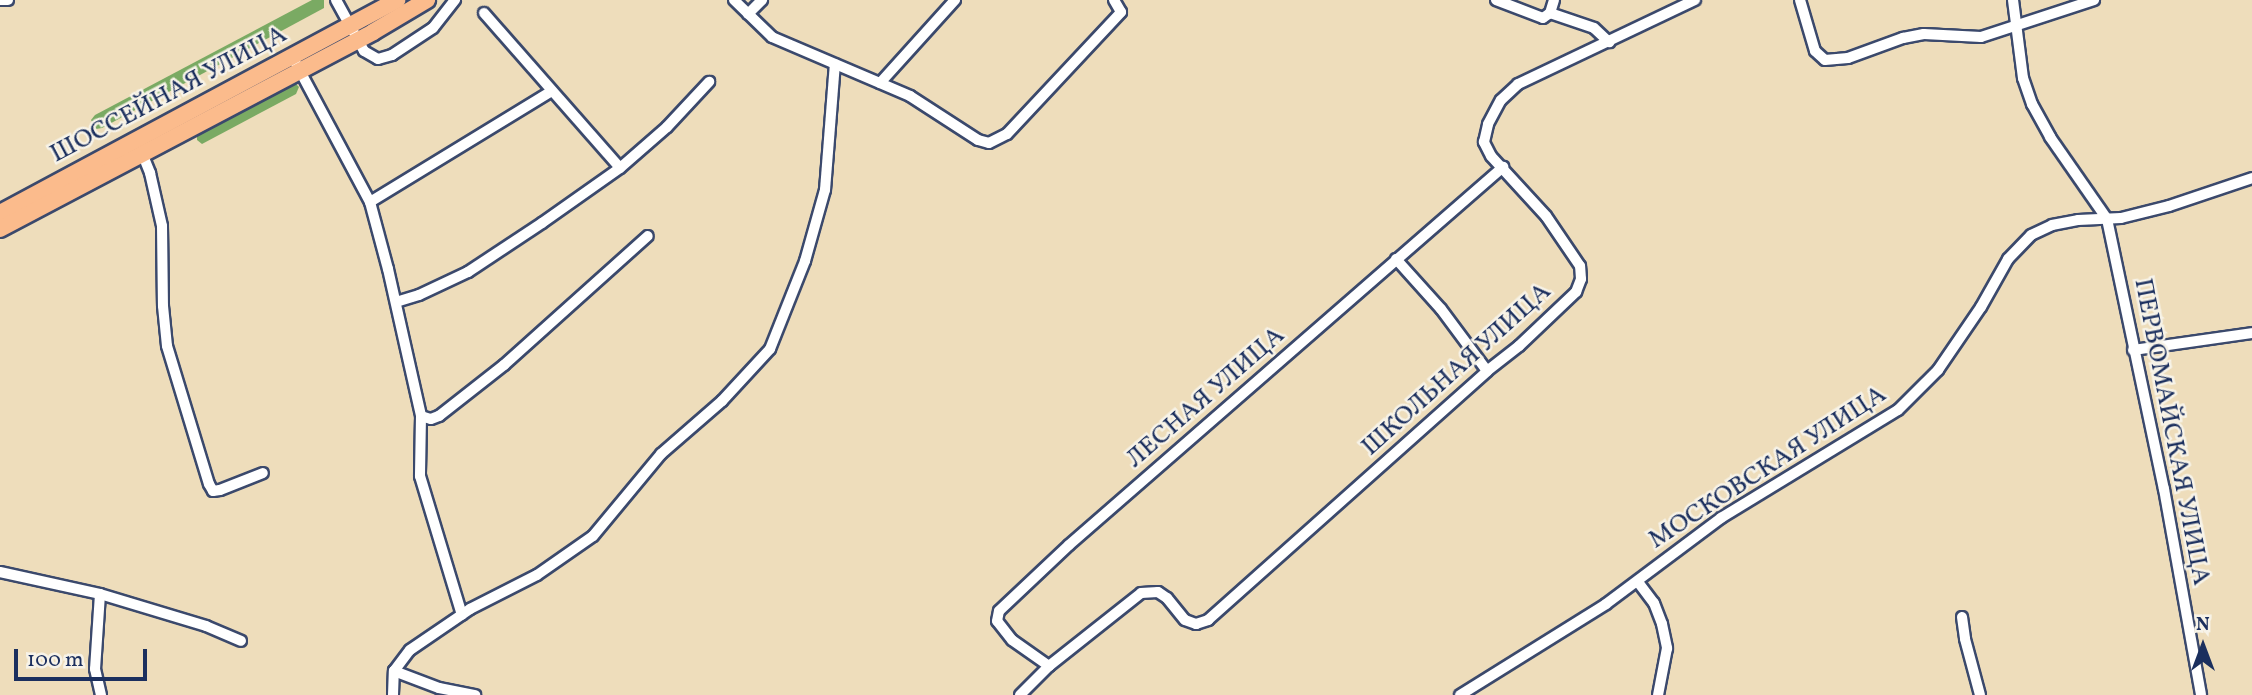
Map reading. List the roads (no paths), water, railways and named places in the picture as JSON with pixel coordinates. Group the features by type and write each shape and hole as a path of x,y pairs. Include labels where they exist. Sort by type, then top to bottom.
{"main road":[{"name":"ШОССЕЙНАЯ УЛИЦА","path":"355,32 397,0"},
{"name":"ШОССЕЙНАЯ УЛИЦА","path":"0,213 355,32 428,0"},
{"name":"ШОССЕЙНАЯ УЛИЦА","path":"0,229 142,153 296,63"}],"street":[{"path":"0,0 8,0"},
{"path":"336,0 369,56 378,59 392,55 433,28 455,0"},
{"path":"734,0 772,37 910,96 978,140 989,143 1007,134 1121,12 1114,0"},
{"path":"748,14 762,0"},
{"path":"880,83 955,0"},
{"path":"1496,0 1543,18 1550,13 1554,0"},
{"name":"ШКОЛЬНАЯ УЛИЦА","path":"1020,695 1049,666 1141,593 1158,592 1167,598 1185,620 1196,624 1208,620 1487,370 1519,346 1576,292 1581,279 1580,266 1571,248 1484,142 1488,124 1501,100 1518,84 1695,0"},
{"path":"1800,0 1815,51 1825,60 1848,58 1903,38 1924,34 1980,37 2016,28 2094,0"},
{"path":"2013,0 2023,78 2032,104 2050,138 2106,219"},
{"path":"484,13 620,167"},
{"path":"1550,13 1594,29 1609,42"},
{"path":"296,63 370,202 396,302 421,416 420,476 462,614"},
{"path":"393,695 394,671 410,650 462,614 537,575 593,536 661,454 722,401 770,349 805,261 825,190 835,64"},
{"path":"396,302 419,295 468,272 620,167 667,127 709,82"},
{"path":"370,202 552,90"},
{"path":"142,153 150,173 162,226 163,317 167,346 209,484 213,491 219,490 263,472"},
{"name":"ЛЕСНАЯ УЛИЦА","path":"1049,666 1012,639 998,621 999,611 1069,545 1503,167"},
{"name":"МОСКОВСКАЯ УЛИЦА","path":"1460,695 1638,582 1678,548 1721,518 1898,410 1938,370 1981,307 2008,259 2031,235 2052,225 2106,219 2169,206 2252,178"},
{"name":"ПЕРВОМАЙСКАЯ УЛИЦА","path":"2106,219 2164,489 2201,695"},
{"path":"421,416 431,419 439,415 504,365 648,236"},
{"path":"1396,259 1441,309 1487,370"},
{"path":"2133,350 2252,333"},
{"path":"0,572 100,594 206,626 241,641"},
{"path":"1638,582 1654,603 1665,636 1667,648 1658,695"},
{"path":"100,594 95,669 101,695"},
{"path":"1962,617 1980,695"},
{"path":"394,671 439,688 475,695"}]}
